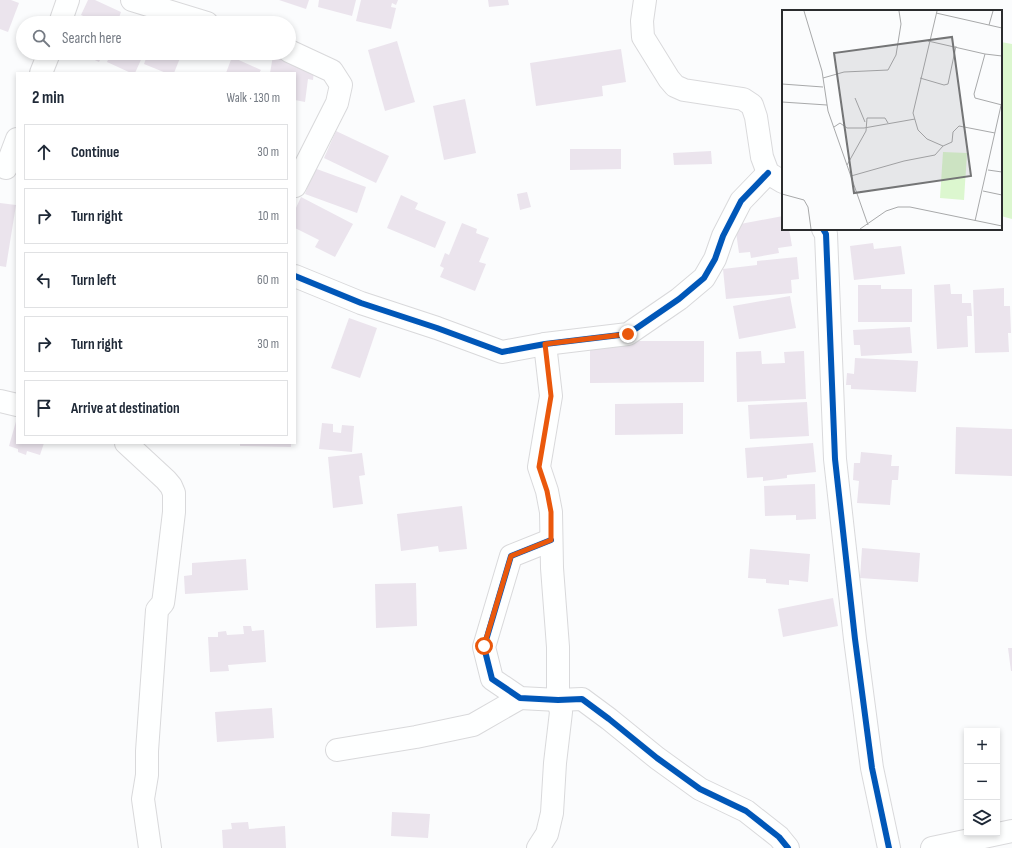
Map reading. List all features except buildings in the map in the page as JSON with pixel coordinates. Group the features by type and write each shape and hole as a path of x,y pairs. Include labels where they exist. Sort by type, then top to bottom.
{"street":[{"path":"62,16 68,0"},
{"path":"132,0 184,16"},
{"path":"296,276 361,303 437,328 502,352 545,344 628,334 679,299 704,278 715,259 722,236 741,201 776,178 762,157 756,117 752,105 743,99 684,90 675,86 669,78 643,37 642,21 646,0"},
{"path":"296,54 332,71 341,85 337,103 296,184"},
{"path":"41,72 46,60"},
{"path":"8,169 16,142"},
{"path":"824,230 826,234 829,290 835,460 855,639 872,768 888,848"},
{"path":"538,848 547,834 552,813 560,712 558,700 558,647 552,568 551,512 547,491 539,467 551,396 545,344"},
{"path":"0,401 16,405"},
{"path":"127,444 166,480 174,493 174,512 163,603 157,610 147,751 147,775 143,799 150,848"},
{"path":"551,540 511,556 484,646 492,679 520,698 558,700 582,699 657,758 700,789 746,811 779,837 788,848"},
{"path":"337,750 473,726 520,698"},
{"path":"932,848 1012,831"}],"green space":[{"path":"1002,42 1012,44 1012,219 1002,216"}],"cycle path":[{"path":"296,276 361,303 437,328 502,352 545,344 628,334 679,299 704,278 715,259 723,236 741,201 768,173"},
{"path":"824,230 826,234 835,459 855,639 872,768 889,848"},
{"path":"551,540 511,556 484,647 492,679 520,698 558,700 582,699 657,758 700,789 746,811 779,837 788,848"}],"route":[{"path":"484,646 511,556 551,540 551,512 547,491 539,467 551,396 545,344 628,334"}]}
